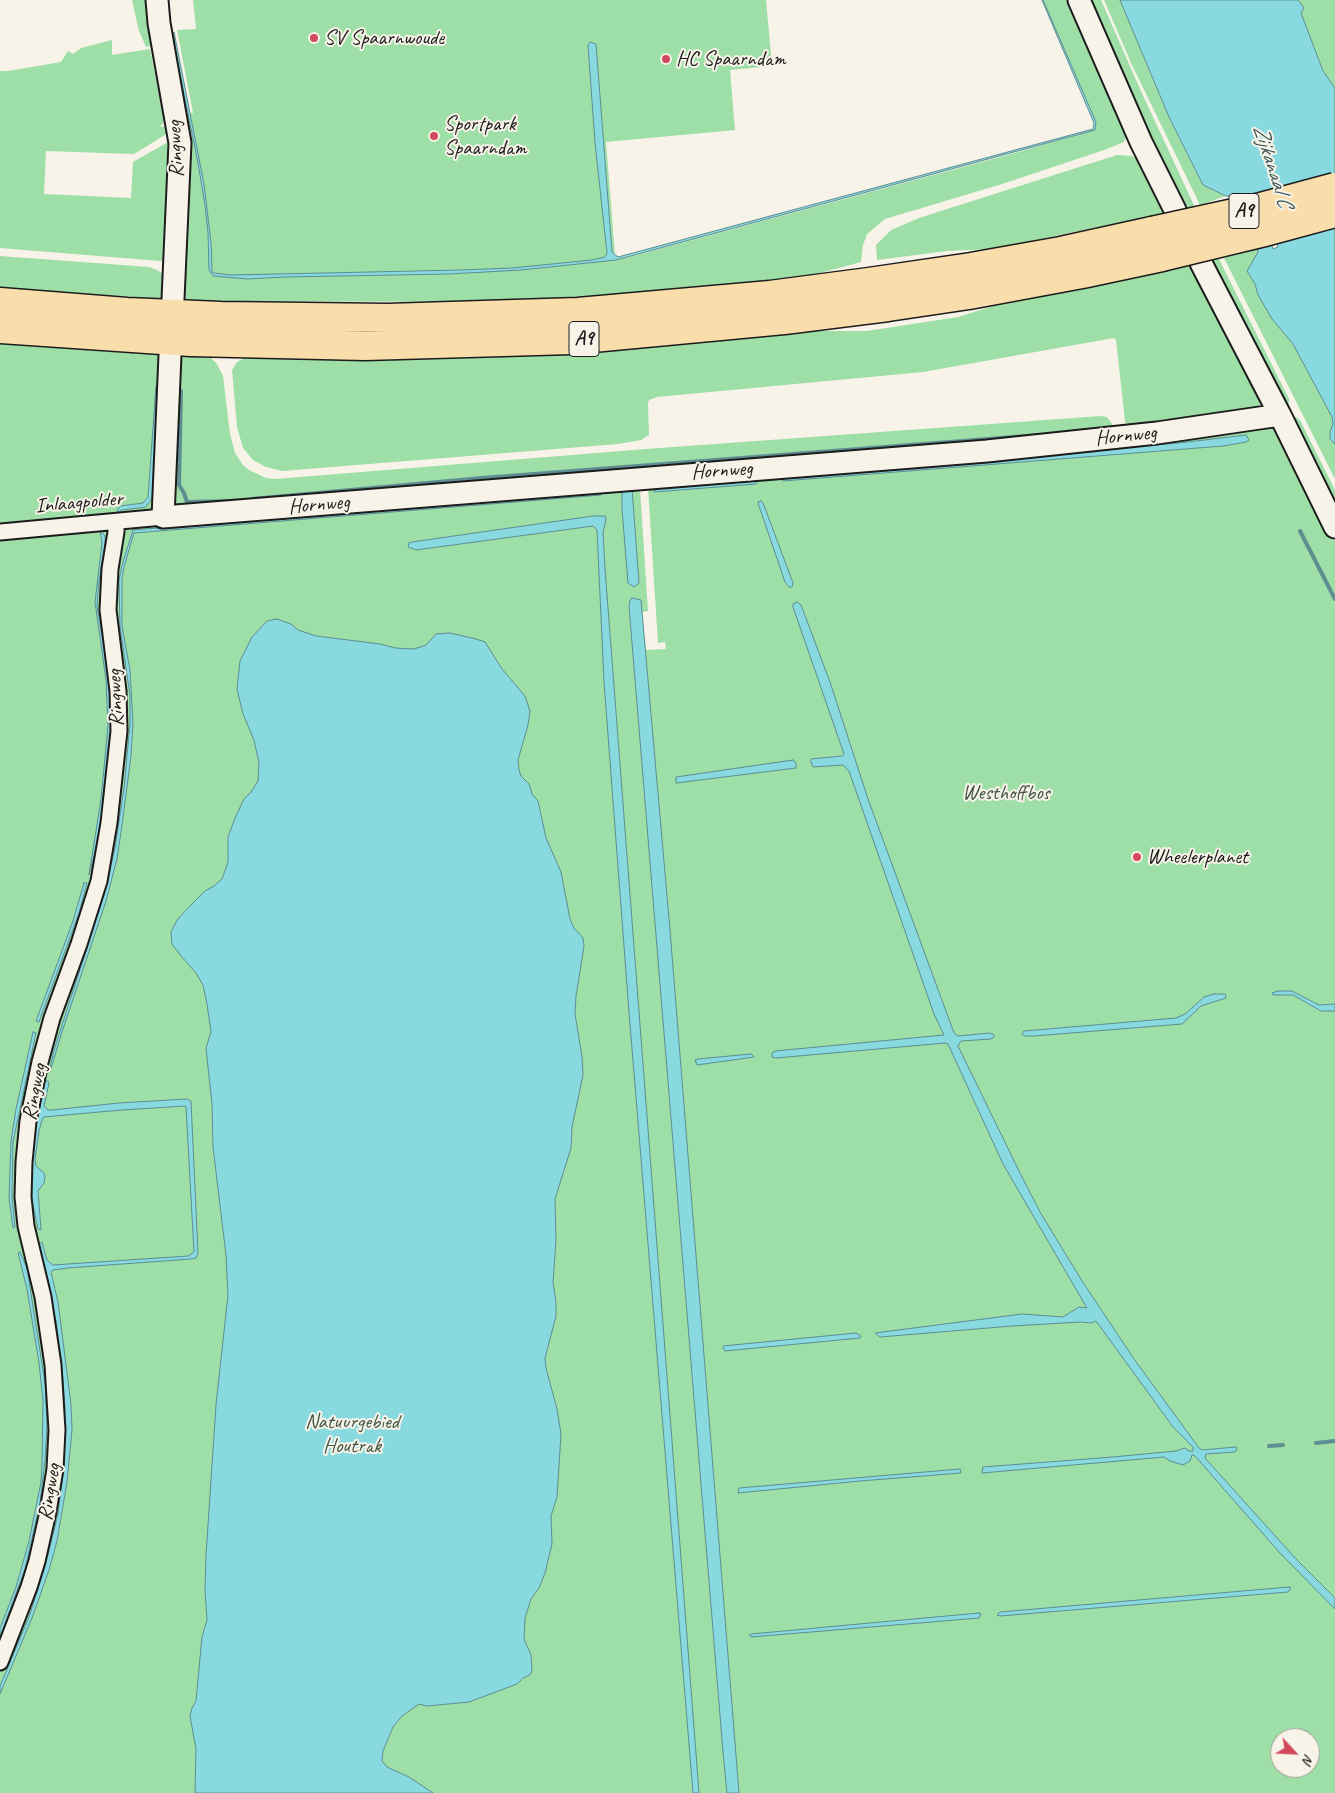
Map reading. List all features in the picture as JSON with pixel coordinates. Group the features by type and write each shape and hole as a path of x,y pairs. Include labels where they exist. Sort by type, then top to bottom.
{"highway":[{"name":"A9","path":"0,302 127,312 221,316 388,318 578,312 770,295 970,267 1152,232 1257,208 1335,186"},
{"name":"A9","path":"0,329 191,342 365,346 571,340 784,320 888,307 1044,281 1162,257 1335,213"}],"street":[{"name":"Ringweg","path":"157,0 159,23 180,144 173,299"},
{"path":"1079,0 1141,142 1175,210"},
{"path":"1200,263 1280,414 1335,527"},
{"path":"163,517 170,355"},
{"name":"Hornweg","path":"163,517 987,451 1157,433 1280,414"},
{"name":"Inlaagpolder","path":"0,532 163,517"},
{"name":"Ringweg","path":"0,1662 21,1610 37,1561 50,1505 55,1469 57,1430 53,1364 43,1297 26,1226 23,1198 24,1162 28,1121 40,1062 52,1018 79,944 98,881 109,823 119,732 118,691 108,610 108,588 116,522"}],"green space":[{"path":"132,0 145,0 172,126 165,135 134,154 46,151 44,194 131,198 133,162 168,142 175,147 168,256 161,261 0,248 0,71 61,62 68,51 73,54 81,48 112,40 112,55 150,49 164,118 164,122 160,127 167,126 150,46 146,47 139,31"},
{"name":"Sportpark Spaarndam","path":"193,0 766,0 772,66 730,70 735,130 606,142 615,255 626,258 1015,153 1096,128 1096,122 1043,0 1073,0 1127,132 1124,142 1107,149 1002,184 885,219 867,234 863,245 861,262 805,277 630,295 511,302 177,301 181,113 193,113 177,30 196,29"},
{"path":"1085,0 1101,0 1219,259 1289,399 1289,403 1286,405 1231,309"},
{"path":"1104,0 1120,0 1169,117 1203,185 1226,196 1200,205 1132,65"},
{"path":"1298,0 1335,0 1335,88 1323,71 1301,13 1304,8"},
{"path":"1117,155 1132,156 1144,162 1165,213 993,249 947,251 877,260 876,245 891,230 919,218"},
{"path":"1335,228 1335,479 1224,258 1272,245 1273,249 1278,247 1277,243"},
{"path":"0,256 149,267 163,274 167,283 168,297 161,293 165,299 0,288"},
{"path":"1189,266 1197,271 1262,400 1258,408 1131,427 1125,422 1116,340 1114,338 923,372 657,397 649,400 648,403 649,435 641,440 618,444 282,471 266,467 253,460 243,448 237,427 232,370 237,362 246,357 372,358 375,360 546,354 670,346 815,331 867,331 958,317 1009,301"},
{"path":"0,344 160,355 154,507 152,509 149,511 0,527"},
{"path":"179,355 211,358 217,364 223,376 230,434 235,453 249,470 266,478 275,479 646,449 1101,416 1107,417 1116,429 185,511 170,504"},
{"path":"1296,417 1300,420 1335,490 1335,515 1292,418"},
{"path":"1274,424 1293,453 1335,541 1335,1793 0,1793 0,539 125,530 132,525 640,489 648,611 642,612 646,650 666,649 665,642 658,643 648,488"}],"water":[{"path":"1042,0 1096,122 1095,130 616,260 521,270 449,274 248,279 213,276 209,270 205,205 174,45 174,32 204,184 211,242 212,272 231,275 462,270 512,268 605,257 607,253 595,143 588,45 590,42 596,44 612,252 618,257 1093,129 1094,123"},
{"name":"Zijkanaal C","path":"1120,0 1298,0 1304,8 1301,13 1323,71 1335,88 1335,224 1249,223 1240,197 1226,196 1203,185 1169,117"},
{"path":"1335,228 1335,444 1330,439 1333,424 1332,417 1293,344 1272,319 1247,271 1258,252 1257,249 1272,245 1273,249 1278,247 1277,243"},
{"path":"156,386 158,388 152,498 146,507 119,512 117,511 120,506 143,503 148,497"},
{"path":"1246,435 1249,440 1246,442 1223,446 783,481 780,478 981,458 1179,443"},
{"path":"758,479 756,484 654,492 655,488"},
{"path":"624,488 632,488 639,583 634,587 628,583 622,509 622,491"},
{"path":"601,492 601,495 134,533 122,580 122,626 130,670 133,723 131,756 117,859 106,901 49,1072 54,1050 105,892 115,848 124,788 130,723 130,695 120,627 119,581 133,530"},
{"path":"761,501 793,583 792,587 789,587 785,582 759,506 758,502"},
{"path":"593,516 605,516 606,520 603,532 605,569 699,1793 693,1793 629,1012 604,682 597,530 593,526 416,550 408,547 409,543 412,542"},
{"path":"100,531 105,536 105,543 97,605 110,686 111,726 109,764 103,811 89,875 101,799 108,726 106,680 95,602 102,543"},
{"path":"632,598 641,600 670,930 739,1793 727,1793 723,1752 629,606"},
{"path":"797,602 801,605 830,682 868,799 954,1033 958,1036 990,1033 994,1035 991,1039 961,1041 958,1046 1040,1212 1082,1281 1134,1359 1199,1448 1202,1450 1236,1447 1237,1450 1234,1452 1206,1454 1205,1458 1297,1560 1335,1598 1335,1609 1279,1552 1195,1456 1192,1455 1190,1461 1183,1465 1164,1457 982,1473 983,1467 1113,1457 1176,1451 1185,1448 1193,1451 1193,1447 1173,1427 1096,1321 1091,1323 1012,1326 880,1337 875,1333 1022,1314 1063,1317 1079,1307 1087,1308 1003,1164 948,1044 772,1057 772,1053 775,1051 944,1035 934,1014 849,771 843,765 813,767 811,762 811,759 842,756 844,754 793,607 793,604"},
{"path":"277,619 291,624 298,630 316,636 380,644 395,648 414,649 426,645 436,634 450,633 485,642 502,669 525,696 530,711 518,760 519,770 538,801 546,838 561,872 570,919 574,928 583,938 584,946 575,1014 583,1075 572,1127 571,1148 555,1199 556,1240 553,1283 556,1316 545,1358 561,1434 557,1497 551,1516 552,1544 545,1573 539,1588 531,1599 525,1618 524,1639 531,1655 532,1670 530,1675 523,1678 517,1684 469,1702 427,1706 419,1704 402,1716 393,1727 383,1751 382,1761 387,1767 409,1777 433,1793 195,1793 196,1749 190,1716 196,1701 202,1637 207,1620 205,1591 206,1555 216,1405 228,1295 226,1255 213,1147 212,1104 206,1048 211,1032 207,1004 203,985 196,973 172,944 171,932 177,920 189,907 205,891 222,879 228,862 228,837 244,799 258,781 259,763 254,740 243,714 237,689 240,661 252,637 267,621"},
{"path":"793,760 796,763 796,768 676,783 676,777"},
{"path":"84,883 87,883 79,913 39,1022 36,1021 73,921"},
{"path":"1292,991 1319,1005 1335,1004 1335,1011 1321,1011 1293,995 1273,995 1272,993"},
{"path":"1214,994 1225,994 1226,998 1201,1006 1182,1024 1034,1036 1024,1036 1022,1034 1024,1031 1176,1018 1185,1014 1204,997"},
{"path":"33,1032 36,1033 13,1142 12,1196 15,1227 13,1228 9,1198 11,1141"},
{"path":"751,1054 754,1057 697,1065 695,1060 698,1059"},
{"path":"45,1081 49,1083 44,1106 48,1110 119,1103 187,1099 191,1101 198,1253 196,1258 191,1259 67,1268 51,1272 58,1302 71,1404 72,1430 67,1482 57,1541 49,1570 32,1618 0,1694 0,1686 29,1617 45,1567 58,1514 64,1466 65,1409 63,1379 56,1321 39,1244 42,1242 47,1260 53,1265 188,1256 194,1252 185,1106 44,1117 39,1131 35,1159 36,1166 45,1176 44,1183 38,1191 41,1230 38,1229 32,1200 31,1157"},
{"path":"20,1252 27,1268 45,1383 47,1425 40,1503 25,1569 0,1637 0,1628 16,1587 29,1541 41,1482 42,1463 43,1401 27,1289 18,1253"},
{"path":"856,1333 861,1336 860,1338 725,1351 723,1348 723,1346"},
{"path":"960,1469 961,1473 738,1493 739,1488"},
{"path":"1291,1588 1288,1592 997,1615 1000,1612"},
{"path":"981,1614 979,1618 751,1637 749,1635 751,1634"}],"waterway":[{"path":"181,391 179,485 187,502 233,501"},
{"path":"252,499 482,478 1040,435"},
{"path":"1300,531 1335,599"},
{"path":"1316,1443 1335,1441"},
{"path":"1269,1446 1283,1445"}],"place":[{"name":"SV Spaarnwoude","path":"314,38"},
{"name":"HC Spaarndam","path":"666,59"},
{"name":"Sportpark Spaarndam","path":"434,136"},
{"name":"Wheelerplanet","path":"1137,857"}],"park label":[{"name":"Westhoffbos","path":"1006,793"},
{"name":"Natuurgebied Houtrak","path":"352,1434"}]}
